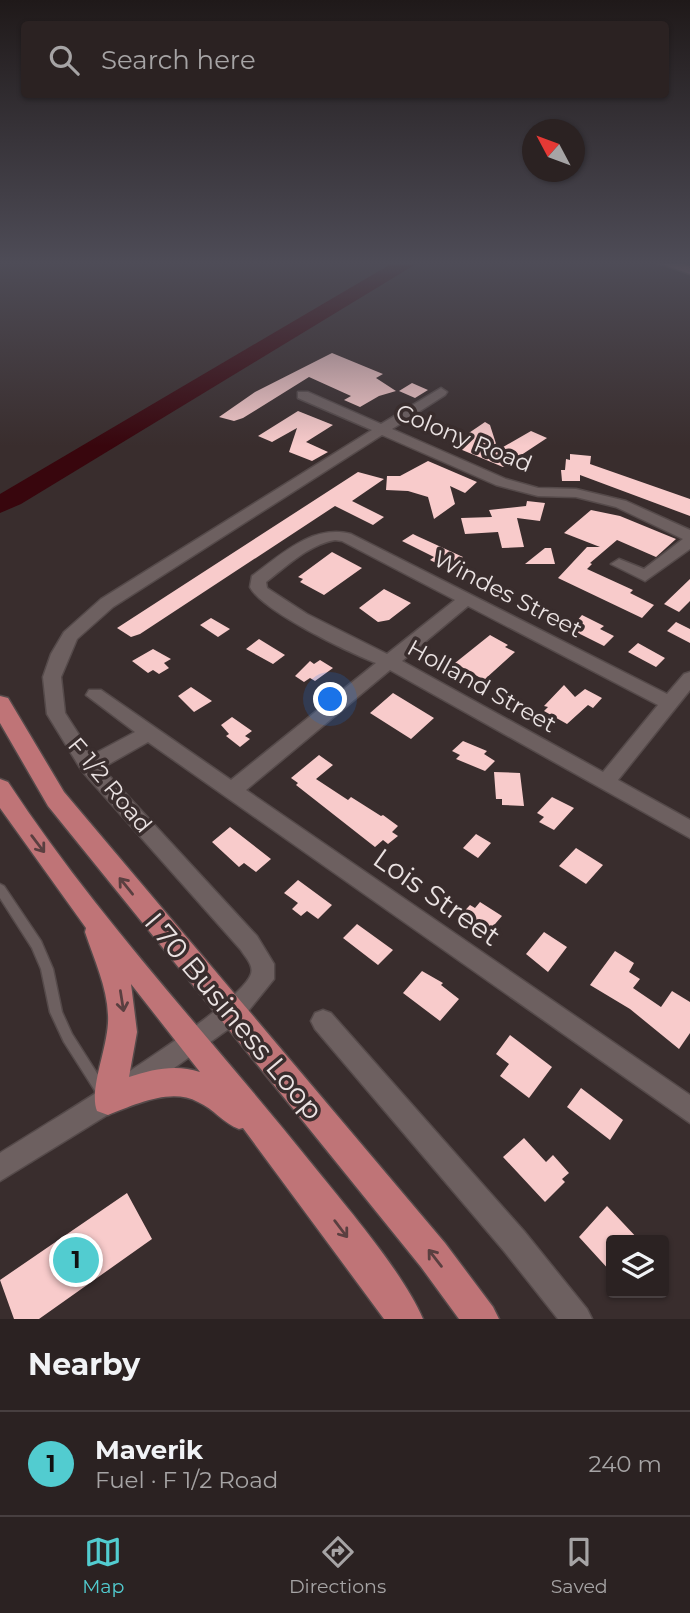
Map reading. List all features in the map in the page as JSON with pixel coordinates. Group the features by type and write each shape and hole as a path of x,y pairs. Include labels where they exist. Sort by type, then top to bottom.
{"main road":[{"name":"I 70 Business Loop","path":"0,704 56,799 433,1255 481,1319"},
{"name":"I 70 Business Loop","path":"0,788 15,813 91,914 309,1186 405,1319"},
{"path":"91,914 121,991 124,1009 121,1049 108,1100"},
{"path":"108,1100 133,1090 172,1081 202,1086 236,1110 309,1186"}],"street":[{"name":"F 1/2 Road","path":"0,1168 108,1100 233,1012 262,979 263,964 228,918 89,766 56,714 52,677 70,636 107,603 441,392"},
{"name":"Colony Road","path":"303,395 501,482 538,492 576,493 621,505 690,538"},
{"name":"Windes Street","path":"322,536 336,534 346,537 670,702"},
{"name":"Holland Street","path":"322,536 258,580 262,593 372,657 390,662 690,830"},
{"path":"619,564 645,576 690,538"},
{"path":"233,789 467,599"},
{"path":"605,783 690,678"},
{"name":"Lois Street","path":"95,695 690,1110"},
{"path":"89,766 149,733"},
{"path":"323,1021 514,1241 577,1319"}],"lane":[{"path":"0,889 37,945 47,969 57,1012 68,1038 108,1100"}],"shaded area":[{"path":"291,323 320,323 21,504 0,513 0,494"}],"building":[{"path":"332,353 383,374 376,378 396,391 379,396 360,407 344,400 351,396 309,377 243,418 234,421 219,417 255,392"},
{"path":"412,383 428,390 415,398 399,391"},
{"path":"298,411 333,425 306,442 328,452 312,461 289,452 297,428 272,442 258,436"},
{"path":"485,422 490,425 498,450 531,431 547,438 503,467 455,447 461,442 457,441"},
{"path":"570,454 591,456 590,464 690,499 690,516 580,475 580,481 562,481 561,470 565,470 566,459 570,460"},
{"path":"428,461 477,482 465,493 450,486 455,504 434,519 428,497 408,491 386,490 387,476 400,476"},
{"path":"358,472 384,479 352,501 384,517 373,525 335,506 140,634 131,637 117,628"},
{"path":"527,501 545,503 540,521 517,518 524,547 502,548 498,532 465,534 461,518 492,517 489,510 526,506"},
{"path":"591,510 620,516 676,539 656,557 617,540 590,563 592,564 587,569 633,590 630,593 654,605 642,618 558,578 587,547 600,547 564,533"},
{"path":"413,534 463,557 448,569 430,560 434,557 402,541"},
{"path":"545,548 551,548 555,564 525,564"},
{"path":"332,552 362,568 324,595 300,582 303,579 298,577"},
{"path":"690,579 690,601 679,612 664,604"},
{"path":"384,589 411,603 389,620 378,622 359,608"},
{"path":"582,615 604,626 600,629 614,636 604,646 570,629"},
{"path":"211,618 230,629 218,637 200,625"},
{"path":"676,622 690,629 690,643 667,631"},
{"path":"490,635 515,652 484,680 455,663"},
{"path":"259,639 285,655 273,664 246,649"},
{"path":"638,643 665,658 656,667 628,652"},
{"path":"153,649 171,659 164,663 169,668 159,674 153,670 148,673 132,661"},
{"path":"320,660 333,668 315,681 310,678 304,682 295,676 310,661 314,664"},
{"path":"564,685 575,697 585,689 602,698 593,708 588,705 567,724 544,711 548,707 544,706"},
{"path":"191,687 212,701 194,712 178,696"},
{"path":"393,693 434,718 411,739 370,713"},
{"path":"232,717 252,731 245,736 250,739 240,747 226,736 229,734 221,725"},
{"path":"463,741 487,751 484,754 495,761 485,771 456,759 460,755 452,751"},
{"path":"319,755 333,765 316,779 348,800 351,797 383,815 398,826 392,832 398,836 388,844 383,840 375,847 296,785 298,783 291,778"},
{"path":"494,772 520,773 524,806 502,805 502,799 496,799"},
{"path":"552,797 574,808 554,830 539,822 544,817 537,813"},
{"path":"230,827 271,859 256,872 244,863 239,867 212,842"},
{"path":"476,834 491,843 478,858 463,848"},
{"path":"576,848 603,865 586,884 559,866"},
{"path":"298,880 332,905 318,919 307,911 301,916 292,909 298,903 284,893"},
{"path":"480,902 502,916 482,939 456,920 470,905 475,908"},
{"path":"357,924 393,950 378,965 343,938"},
{"path":"544,932 567,947 548,972 526,954"},
{"path":"615,951 634,963 629,972 640,979 633,988 661,1007 672,991 690,1002 690,1033 679,1049 630,1009 590,985"},
{"path":"422,971 443,983 441,985 459,999 440,1021 403,993"},
{"path":"510,1035 552,1067 529,1098 500,1076 509,1064 496,1054"},
{"path":"581,1088 623,1120 610,1140 567,1107"},
{"path":"524,1138 546,1162 553,1155 569,1173 562,1179 565,1182 545,1202 503,1157"},
{"path":"127,1193 152,1239 39,1319 14,1319 0,1280"},
{"path":"607,1206 634,1235 606,1235 606,1267 579,1237"}],"place":[{"name":"Maverik","path":"76,1260"}]}
